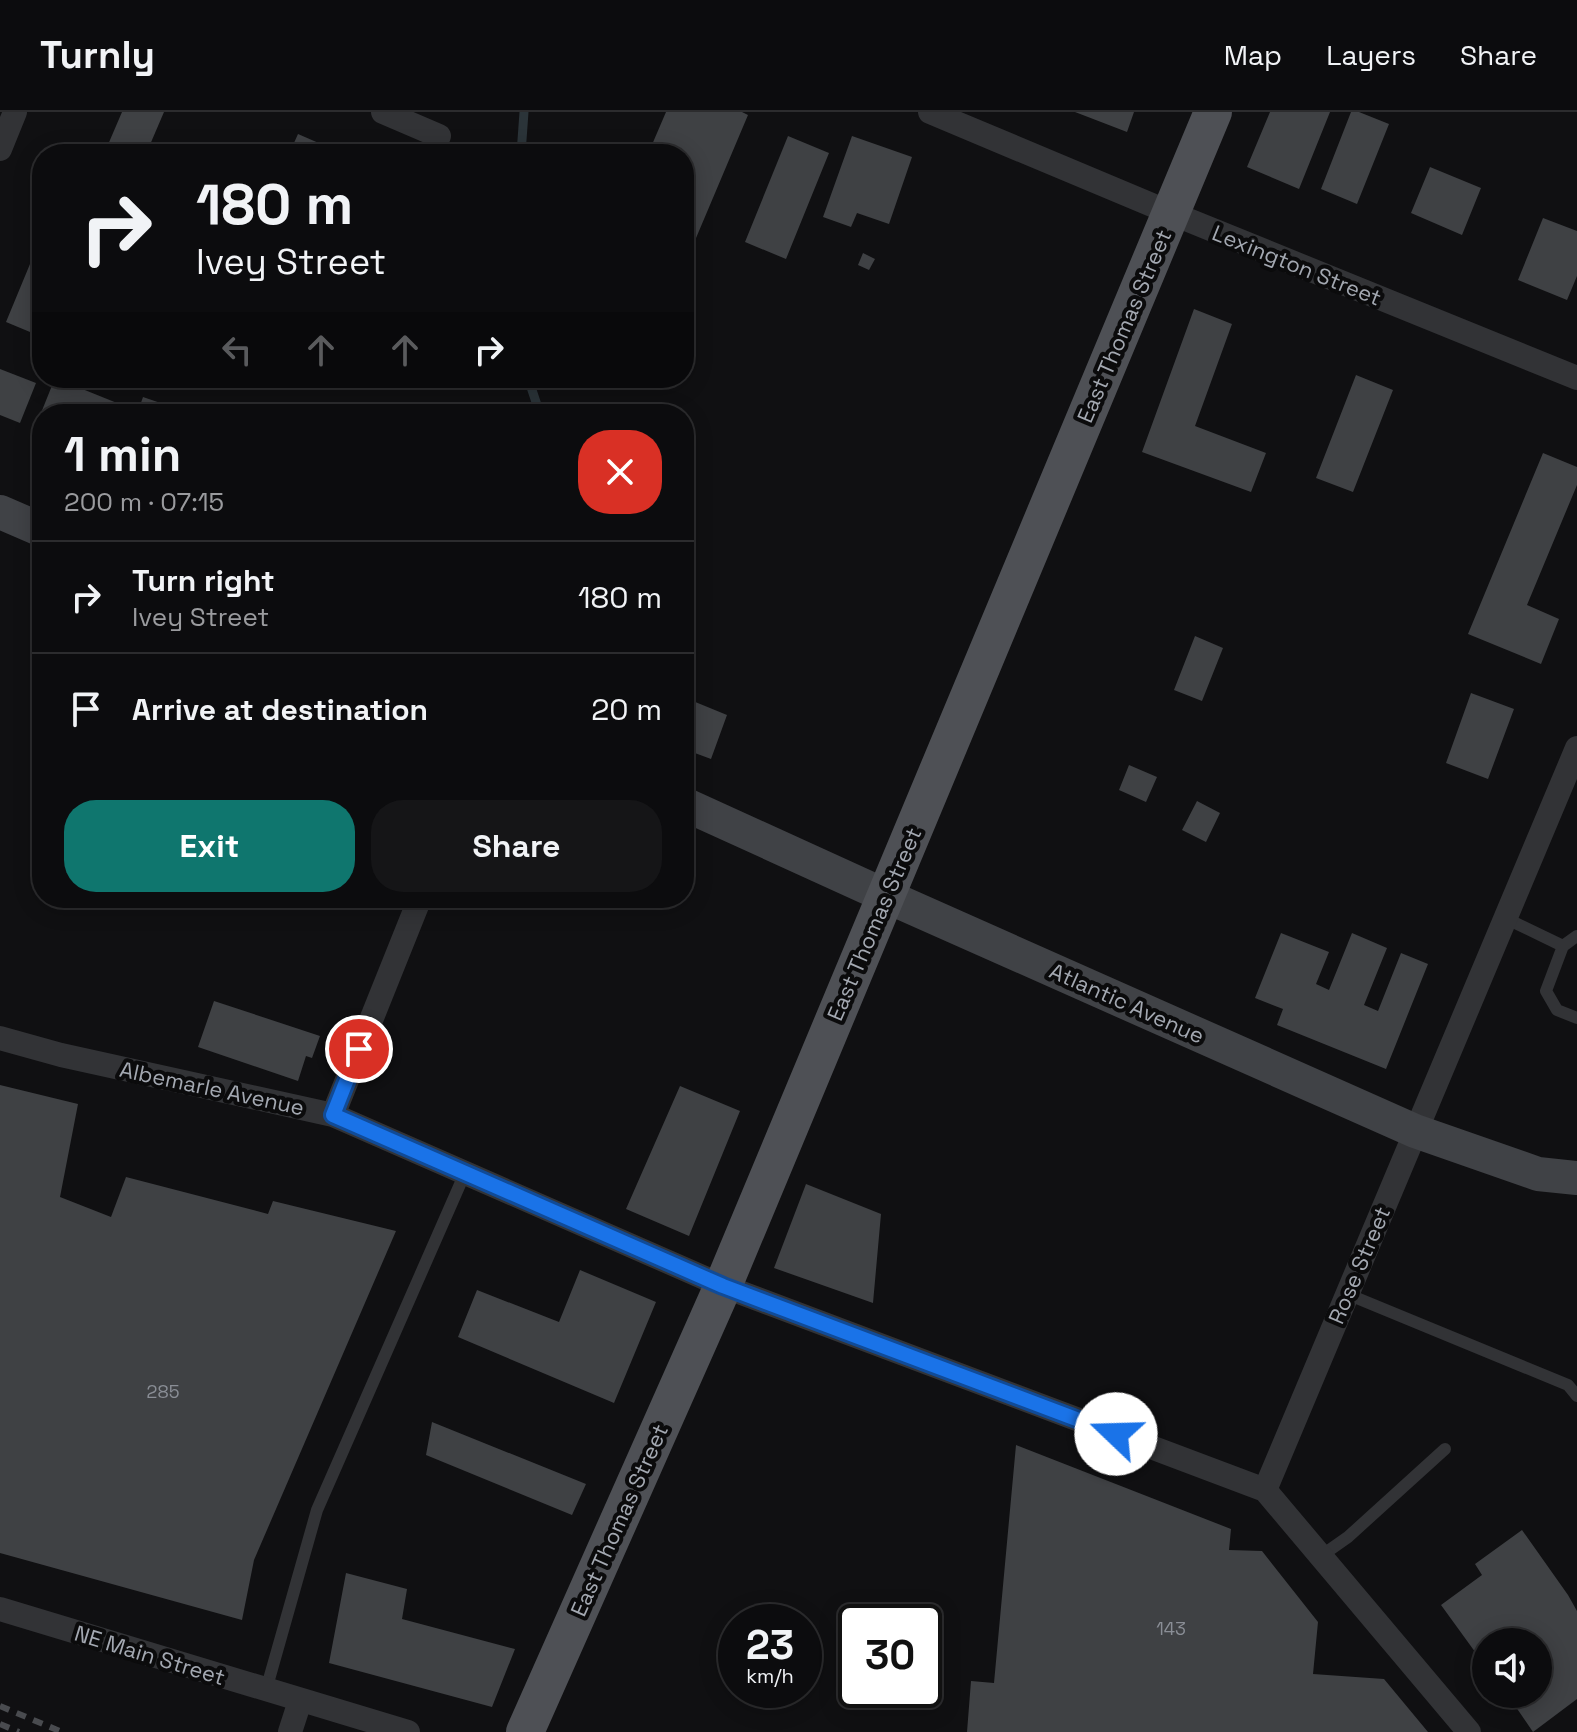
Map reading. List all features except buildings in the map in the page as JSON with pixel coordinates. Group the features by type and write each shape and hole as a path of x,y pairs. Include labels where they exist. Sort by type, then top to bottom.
{"main road":[{"name":"East Thomas Street","path":"525,1732 723,1286 1213,112"},
{"path":"0,512 32,526"},
{"name":"Atlantic Avenue","path":"694,809 1415,1131 1538,1174 1577,1178"}],"street":[{"path":"0,149 15,112"},
{"path":"383,112 439,136"},
{"name":"Lexington Street","path":"930,112 1577,378"},
{"name":"Rose Street","path":"1265,1490 1577,748"},
{"path":"333,1115 416,908"},
{"name":"Albemarle Avenue","path":"0,1038 61,1055 333,1115 723,1286 1265,1490"},
{"path":"1265,1490 1469,1732"},
{"name":"NE Main Street","path":"0,1609 408,1732"},
{"path":"290,1732 300,1701"}],"lane":[{"path":"1505,918 1563,946"},
{"path":"1577,936 1563,946 1546,991 1557,1010 1577,1018"},
{"path":"266,1690 317,1510 465,1173"},
{"path":"1347,1294 1572,1381 1577,1396"},
{"path":"1321,1556 1348,1537 1445,1449"}],"waterway":[{"path":"522,144 524,112"},
{"path":"531,388 537,404"}],"railway":[{"path":"0,1706 62,1732"},
{"path":"0,1724 19,1732"}],"route":[{"path":"359,1049 333,1115 723,1286 1116,1434"}]}
